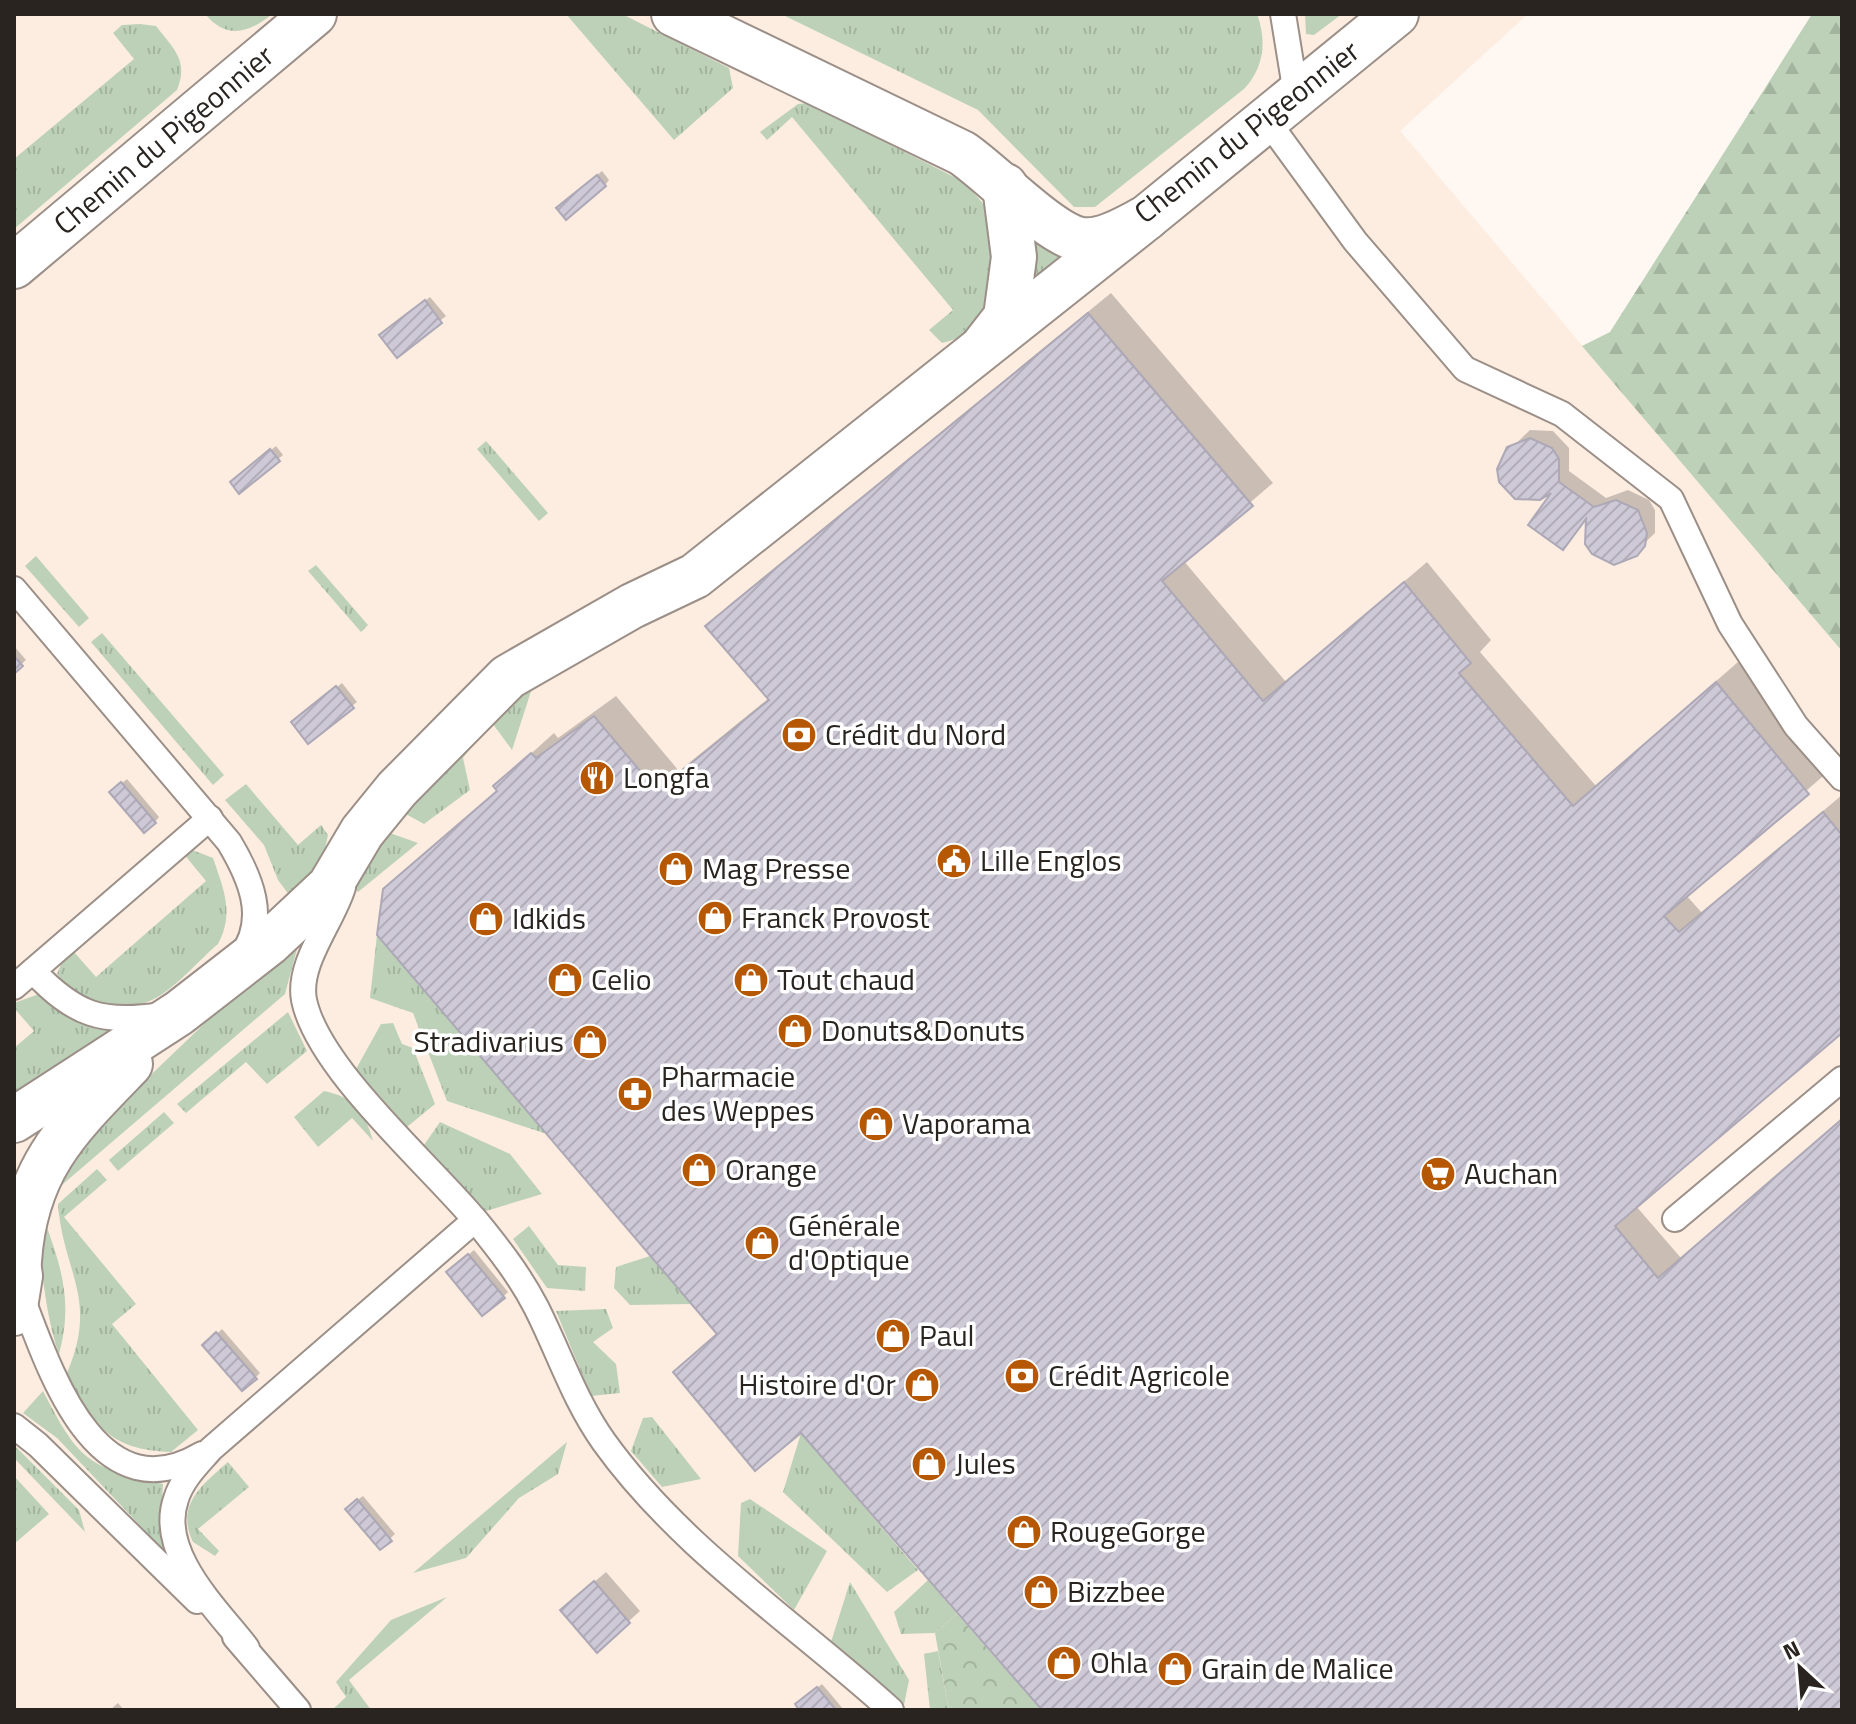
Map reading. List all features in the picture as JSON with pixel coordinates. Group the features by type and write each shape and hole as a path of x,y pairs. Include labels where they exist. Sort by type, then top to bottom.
{"street":[{"name":"Chemin du Pigeonnier","path":"14,266 314,14"},
{"name":"Chemin du Pigeonnier","path":"674,14 962,153 1055,228 1081,240 1097,239 1146,218 1396,14"},
{"path":"975,357 1006,317 1014,257 1005,186"},
{"path":"14,1120 179,1013 269,943 330,886 351,851 397,789 508,677 632,606 695,576 975,357 1146,218"},
{"path":"17,1275 23,1219 39,1172 111,1083 179,1013"}],"lane":[{"path":"1283,14 1281,107 1355,241 1465,369 1562,414 1671,499 1730,624 1796,726 1842,778"},
{"path":"14,589 210,818 244,868 255,906 254,930 244,951 221,979"},
{"path":"14,987 210,818"},
{"path":"351,851 342,891 313,951 303,996 313,1030 339,1069 475,1220 518,1275 576,1397 604,1442 634,1477 730,1574 891,1710"},
{"path":"33,971 57,996 89,1014 133,1019 179,1013"},
{"path":"1675,1219 1842,1079"},
{"path":"298,1710 189,1570 177,1547 173,1524 175,1501 184,1482 211,1449 475,1220"},
{"path":"17,1275 69,1408 90,1438 109,1455 136,1466 166,1468 187,1463 211,1449"},
{"path":"14,1426 38,1445 247,1648"}],"shaded area":[{"path":"14,14 1528,14 1400,131 1842,651 1842,1710 14,1710"}],"green space":[{"path":"205,14 272,14 254,26 237,31 221,27"},
{"path":"566,14 622,14 729,68 733,88 674,140"},
{"path":"781,14 1257,14 1263,44 1260,63 1244,89 1095,207 1074,207 978,110"},
{"path":"1305,14 1342,14 1314,35 1306,34"},
{"path":"1812,14 1842,14 1842,651 1582,346 1610,332"},
{"path":"122,25 156,26 178,56 181,71 177,90 14,229 14,159 134,59 113,33"},
{"path":"808,103 962,181 986,207 995,226 998,243 996,279 983,314 959,337 942,343 929,330 953,310 792,117 767,140 760,132 798,104"},
{"path":"1031,225 1081,256 1022,292"},
{"path":"486,441 548,513 539,521 477,449"},
{"path":"36,556 89,618 79,627 25,566"},
{"path":"316,565 368,625 361,632 308,571"},
{"path":"102,633 224,775 213,785 91,642"},
{"path":"535,679 512,750 482,709"},
{"path":"459,730 471,747 463,758 470,790 424,824 393,807"},
{"path":"246,784 298,845 321,825 328,835 320,872 290,896 278,880 264,845 225,800"},
{"path":"376,828 418,843 358,892 347,882"},
{"path":"187,848 213,858 227,911 218,944 169,989 152,1000 126,1006 113,1005 75,992 57,974 62,962 74,952 96,977 206,881 183,853"},
{"path":"302,930 285,994 56,1190 52,1184 110,1114"},
{"path":"377,935 547,1134 447,1101 413,1013 370,998"},
{"path":"39,994 81,1023 116,1031 14,1102 14,1048 34,1031 14,1008 14,1003"},
{"path":"288,1012 307,1051 267,1084 246,1062 186,1113 177,1104"},
{"path":"393,1023 402,1044 413,1048 435,1104 407,1127 356,1069 381,1024"},
{"path":"324,1091 343,1097 357,1107 373,1141 352,1118 318,1147 294,1117"},
{"path":"164,1112 174,1123 118,1171 109,1160"},
{"path":"440,1122 510,1154 542,1194 486,1211 424,1145"},
{"path":"97,1169 107,1180 64,1217 136,1304 112,1324 198,1430 171,1452 132,1446 106,1431 86,1407 67,1373 76,1347 80,1305 58,1204"},
{"path":"41,1211 63,1281 65,1316 59,1354 44,1284"},
{"path":"529,1226 558,1265 586,1267 585,1291 547,1288 513,1239"},
{"path":"650,1256 692,1304 630,1305 614,1288 616,1267"},
{"path":"606,1309 613,1328 593,1342 616,1364 620,1393 591,1396 556,1311"},
{"path":"43,1391 66,1432 88,1457 117,1472 163,1484 160,1531 170,1557 57,1438 23,1413"},
{"path":"652,1417 701,1479 662,1487 631,1451 643,1418"},
{"path":"801,1433 918,1570 887,1592 783,1492"},
{"path":"567,1442 558,1474 519,1498 466,1558 413,1573"},
{"path":"14,1445 79,1510 85,1532 14,1458"},
{"path":"228,1462 249,1487 198,1529 219,1551 215,1556 193,1542 187,1517 194,1497"},
{"path":"14,1476 49,1514 14,1544"},
{"path":"750,1499 827,1551 794,1610 738,1556 741,1503"},
{"path":"928,1580 957,1614 935,1633 901,1634 894,1612"},
{"path":"850,1582 909,1680 903,1710 895,1710 830,1645"},
{"path":"447,1597 349,1680 371,1710 332,1710 346,1697 336,1682 391,1620"},
{"path":"957,1614 1041,1710 949,1710 935,1633"},
{"path":"938,1651 949,1710 930,1710 924,1654"}],"building":[{"path":"597,175 606,186 566,220 556,208"},
{"path":"425,300 442,323 397,358 379,335"},
{"path":"1088,313 1253,506 1162,581 1263,701 1404,582 1471,663 1459,673 1573,806 1716,682 1809,794 1664,916 1679,932 1823,812 1842,835 1842,1033 1615,1226 1658,1278 1842,1119 1842,1710 1042,1710 801,1433 755,1471 673,1372 717,1334 377,935 383,889 497,791 493,786 531,753 536,758 594,716 657,791 769,700 705,626"},
{"path":"1530,438 1552,448 1559,459 1559,482 1594,507 1616,500 1638,510 1647,533 1645,546 1637,556 1614,565 1592,554 1585,544 1586,519 1563,550 1528,525 1551,493 1540,500 1515,499 1499,482 1497,469 1507,447"},
{"path":"270,449 280,461 239,494 230,482"},
{"path":"14,656 23,666 14,674"},
{"path":"336,686 354,708 308,744 291,722"},
{"path":"121,782 156,823 144,833 109,792"},
{"path":"468,1254 505,1298 482,1316 446,1272"},
{"path":"216,1332 257,1379 242,1391 202,1345"},
{"path":"357,1499 392,1541 380,1550 345,1509"},
{"path":"594,1581 630,1623 597,1653 560,1610"},
{"path":"817,1687 836,1710 799,1710 795,1704"}],"place":[{"name":"Crédit du Nord","path":"799,735"},
{"name":"Longfa","path":"597,778"},
{"name":"Lille Englos","path":"954,861"},
{"name":"Mag Presse","path":"676,869"},
{"name":"Franck Provost","path":"715,918"},
{"name":"Idkids","path":"486,919"},
{"name":"Celio","path":"565,980"},
{"name":"Tout chaud","path":"751,980"},
{"name":"Donuts&Donuts","path":"795,1031"},
{"name":"Stradivarius","path":"590,1042"},
{"name":"Pharmacie des Weppes","path":"635,1094"},
{"name":"Vaporama","path":"876,1124"},
{"name":"Orange","path":"699,1170"},
{"name":"Auchan","path":"1438,1174"},
{"name":"Générale d'Optique","path":"762,1243"},
{"name":"Paul","path":"893,1336"},
{"name":"Crédit Agricole","path":"1022,1376"},
{"name":"Histoire d'Or","path":"922,1385"},
{"name":"Jules","path":"929,1464"},
{"name":"RougeGorge","path":"1024,1532"},
{"name":"Bizzbee","path":"1041,1592"},
{"name":"Ohla","path":"1064,1663"},
{"name":"Grain de Malice","path":"1175,1669"}]}
